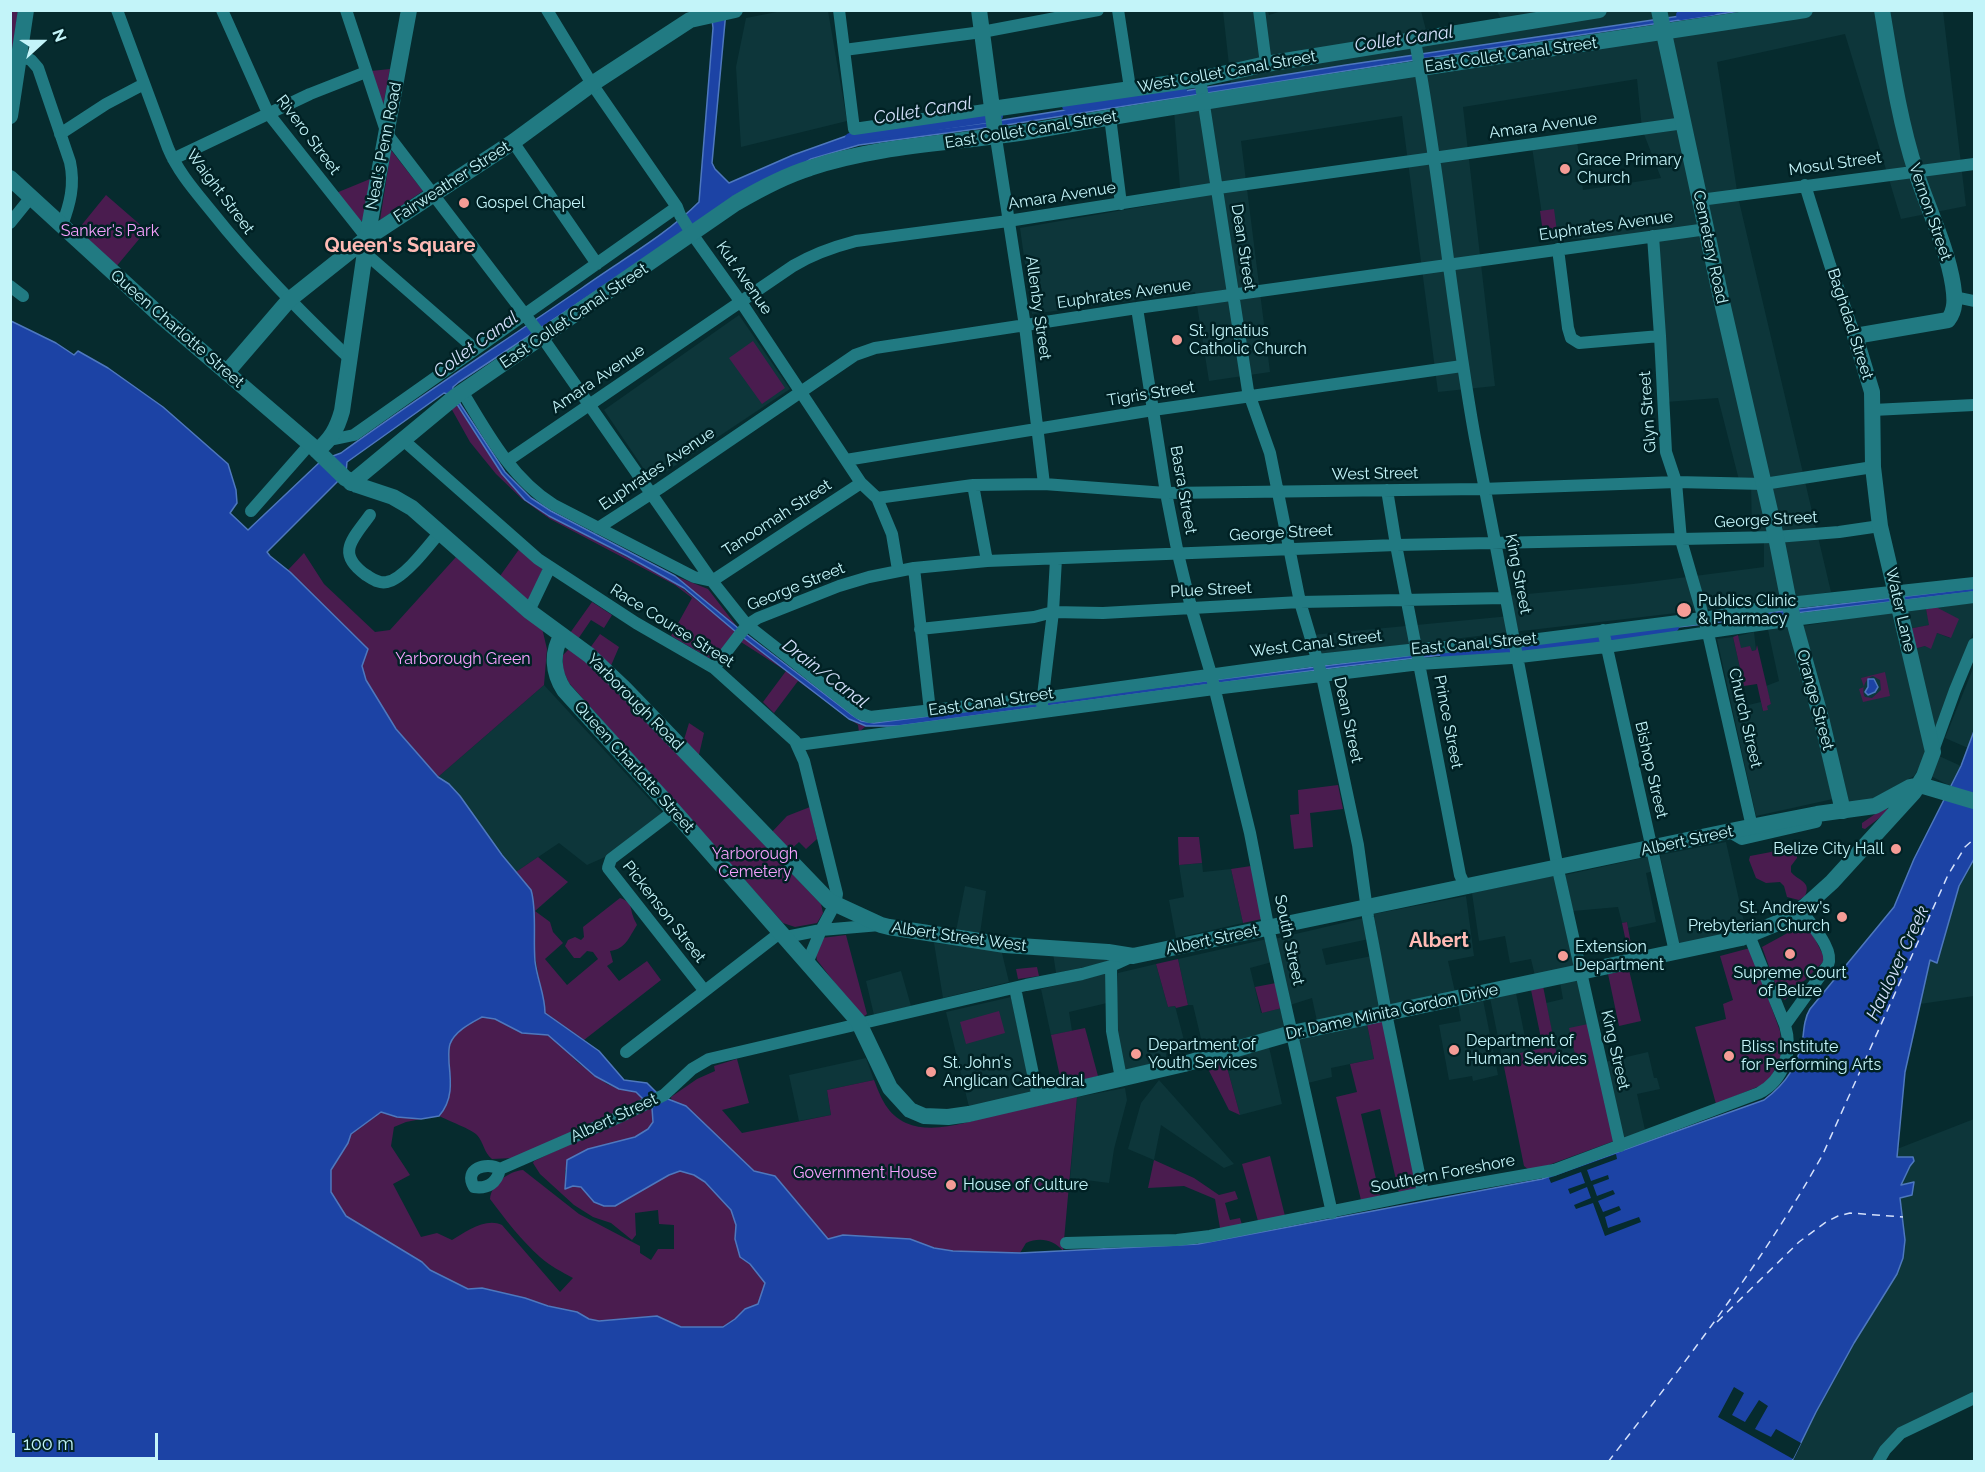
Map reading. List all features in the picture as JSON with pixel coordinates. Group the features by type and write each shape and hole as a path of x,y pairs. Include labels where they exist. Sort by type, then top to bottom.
{"main road":[{"path":"10,116 26,10"},
{"name":"Neal's Penn Road","path":"320,448 336,431 342,411 366,245 409,10"},
{"path":"979,10 996,135"},
{"name":"West Collet Canal Street","path":"992,111 1130,88 1202,90 1266,64 1418,55 1599,10"},
{"name":"East Collet Canal Street","path":"348,480 457,395 533,326 692,233 752,194 809,168 875,152 1110,117 1202,90 1418,55 1662,23 1805,10"},
{"name":"Vernon Street","path":"1882,10 1898,104 1915,170 1949,267 1955,297"},
{"path":"693,16 730,12"},
{"name":"Fairweather Street","path":"227,372 289,300 432,196 693,16"},
{"name":"Cemetery Road","path":"1662,23 1764,484"},
{"name":"Queen Charlotte Street","path":"10,178 163,318 320,448 348,480"},
{"path":"1855,336 1948,320 1954,309 1955,297"},
{"name":"Baghdad Street","path":"1855,336 1872,392 1873,467"},
{"name":"Water Lane","path":"1873,467 1880,526 1933,752"},
{"name":"Yarborough Road","path":"348,480 397,499 440,532 529,611 590,655 617,680 820,894 835,904 881,925"},
{"name":"Orange Street","path":"1764,484 1791,611 1822,722 1836,812"},
{"name":"Queen Charlotte Street","path":"562,635 555,657 555,671 560,683 861,1024"},
{"path":"1933,752 1920,785 1974,801"},
{"name":"Albert Street","path":"1133,956 1752,827 1881,804 1910,787 1920,785"},
{"name":"Dr. Dame Minita Gordon Drive","path":"861,1024 890,1088 903,1105 917,1114 933,1117 958,1116 1038,1098 1184,1064 1292,1033 1749,935 1801,910 1832,882 1920,785"},
{"name":"Albert Street West","path":"881,925 1005,945 1108,952 1133,956"}],"street":[{"name":"Waight Street","path":"117,10 173,159 183,176 228,232 289,300 350,359"},
{"name":"Rivero Street","path":"222,10 268,113 366,245 475,349"},
{"path":"346,10 387,134 590,405 712,581 743,631 859,713 870,717 930,711 1042,705 1053,612 1056,560"},
{"name":"Kut Avenue","path":"547,10 592,84 861,483 877,498 892,534 898,570"},
{"path":"839,10 844,50 982,32 1098,10"},
{"path":"1118,10 1130,88"},
{"path":"1259,10 1266,64"},
{"name":"West Collet Canal Street","path":"844,50 854,129 992,111"},
{"name":"King Street","path":"1418,55 1462,366 1558,868 1620,1146"},
{"path":"19,56 31,60 38,68 70,162 72,195 62,225"},
{"path":"173,159 268,113 366,72"},
{"path":"60,134 106,104 144,84"},
{"name":"Dean Street","path":"1202,90 1250,396 1270,453 1300,602 1319,668 1358,845 1386,1013 1423,1193"},
{"path":"1110,117 1121,204"},
{"name":"Amara Avenue","path":"507,461 793,266 807,257 835,246 1218,188 1684,123"},
{"name":"Allenby Street","path":"996,135 1025,326 1044,484"},
{"path":"513,142 597,264"},
{"name":"Mosul Street","path":"1700,200 1974,164"},
{"name":"Baghdad Street","path":"1805,185 1855,336"},
{"path":"10,223 31,197"},
{"path":"251,511 320,448 354,435 475,349 533,326 597,264 679,211"},
{"name":"Euphrates Avenue","path":"598,528 865,351 1137,308 1707,229"},
{"name":"Glyn Street","path":"1653,236 1665,452 1676,482 1681,540 1705,626"},
{"path":"1558,249 1571,338 1579,343 1660,336"},
{"path":"10,286 22,296"},
{"path":"1955,297 1974,301"},
{"name":"Basra Street","path":"1137,308 1166,493 1178,554 1213,682"},
{"name":"Tigris Street","path":"846,460 1153,410 1462,366"},
{"path":"457,395 507,461 545,500 694,577 712,581"},
{"path":"1873,410 1974,405"},
{"name":"Race Course Street","path":"402,439 538,559 636,623 714,668 798,745"},
{"name":"West Street","path":"877,498 973,485 1044,484 1166,493 1485,489 1676,482 1764,484 1873,467"},
{"name":"Tanoomah Street","path":"712,581 861,483"},
{"path":"973,485 987,561"},
{"name":"Prince Street","path":"1387,490 1460,875 1466,888"},
{"path":"370,515 349,545 349,553 355,567 380,583 386,583 401,575 440,532"},
{"name":"George Street","path":"714,668 743,631 758,618 839,586 914,568 987,561 1396,545 1776,537 1880,526"},
{"path":"529,611 550,567"},
{"path":"914,568 930,711"},
{"path":"1898,599 1974,583"},
{"name":"East Canal Street","path":"1419,657 1517,650 1705,626 1791,611 1898,599 1974,597"},
{"name":"Plue Street","path":"920,629 1034,617 1053,612 1102,613 1300,602 1505,598"},
{"name":"Church Street","path":"1705,626 1752,827"},
{"name":"Bishop Street","path":"1605,639 1675,952"},
{"path":"1933,752 1974,645"},
{"name":"West Canal Street","path":"1319,668 1419,657"},
{"name":"East Canal Street","path":"798,745 1042,705 1319,668"},
{"name":"South Street","path":"1213,682 1250,833 1268,928 1332,1213"},
{"path":"798,745 818,812 837,894 835,904 808,962"},
{"name":"Pickenson Street","path":"674,810 610,859 608,868 705,990"},
{"path":"1730,832 1742,839 1818,822 1836,812"},
{"path":"1785,1025 1830,961 1828,949 1801,910"},
{"name":"Albert Street West","path":"626,1052 705,990 783,935 881,925"},
{"path":"1749,935 1785,1025"},
{"name":"Albert Street","path":"500,1169 664,1095 692,1069 709,1059 1111,966 1133,956"},
{"path":"1111,966 1112,1031 1121,1078"},
{"path":"1015,988 1038,1098"},
{"name":"Southern Foreshore","path":"1066,1243 1193,1238 1332,1213 1423,1193 1547,1172 1764,1090 1779,1075 1789,1048 1785,1025"},
{"path":"1878,1461 1889,1444 1901,1433 1974,1398"}],"shaded area":[{"path":"1285,10 1421,11 1426,30 1501,19 1497,11 1690,10 1690,14 1231,83 1223,11 1268,11 1269,15"},
{"path":"782,11 828,11 847,121 741,147 736,67 746,18"},
{"path":"1740,11 1943,11 1966,206 1901,219 1845,34 1717,62 1738,197 1831,592 1694,611 1315,655 1312,635 1510,616 1506,596 1633,584 1764,567 1764,535 1752,535 1751,482 1739,480 1718,398 1666,402 1653,235 1546,242 1532,147 1577,140 1583,190 1661,178 1642,129 1637,79 1463,107 1495,386 1438,392 1402,116 1241,141 1270,372 1209,381 1195,292 1032,314 1020,228 1181,200 1173,98"},
{"path":"739,315 790,389 652,481 604,410"},
{"path":"1974,603 1974,630 1937,725 1934,727 1914,649 1925,646 1937,633 1950,638 1936,607"},
{"path":"1926,609 1930,625 1908,629 1905,612"},
{"path":"1895,611 1928,748 1925,759 1914,776 1870,800 1848,804 1803,626"},
{"path":"1789,625 1833,799 1756,816 1717,639 1733,637 1744,686 1740,687 1744,706 1761,702 1763,711 1767,705 1771,704 1766,686 1779,681 1768,630"},
{"path":"1754,632 1756,650 1740,648 1738,636"},
{"path":"1974,666 1974,731 1968,748 1945,738"},
{"path":"544,685 663,814 605,857 587,865 559,843 516,872 471,812 438,777"},
{"path":"1939,756 1961,766 1952,787 1931,776"},
{"path":"1726,842 1746,931 1679,945 1660,855"},
{"path":"1651,856 1654,871 1646,873 1656,922 1628,928 1627,922 1622,923 1618,907 1573,911 1565,875"},
{"path":"1974,859 1974,996 1920,1004 1930,960 1936,962 1959,886"},
{"path":"1202,863 1203,872 1231,869 1243,923 1176,938 1169,900 1184,897 1179,865"},
{"path":"1558,875 1576,967 1535,976 1531,959 1510,963 1505,936 1479,941 1472,893"},
{"path":"965,886 986,891 979,941 955,936"},
{"path":"1466,896 1474,956 1448,961 1455,992 1388,1005 1374,914"},
{"path":"1364,918 1369,939 1322,949 1326,965 1372,956 1381,1007 1317,1021 1312,998 1290,1005 1274,939"},
{"path":"1267,939 1272,962 1250,968 1261,1013 1282,1008 1286,1029 1204,1051 1193,1005 1188,1005 1178,959"},
{"path":"934,943 1001,949 1009,982 943,998"},
{"path":"1053,953 1109,960 1056,973"},
{"path":"1156,964 1168,1007 1175,1006 1185,1044 1165,1049 1167,1060 1125,1070 1117,1032 1118,973"},
{"path":"901,971 911,1006 874,1015 866,981"},
{"path":"1108,973 1107,1003 1069,1012 1072,1031 1051,1035 1041,989"},
{"path":"1577,978 1588,1024 1577,1063 1563,1067 1558,1061 1546,1003 1563,999 1560,982"},
{"path":"1516,993 1528,1052 1502,1057 1490,998"},
{"path":"1011,997 1032,1093 969,1107 946,1012"},
{"path":"1483,1000 1498,1075 1473,1081 1472,1076 1449,1080 1439,1025 1461,1021 1458,1005"},
{"path":"1367,1024 1374,1059 1331,1068 1332,1077 1308,1083 1298,1039"},
{"path":"1269,1047 1282,1104 1240,1115 1225,1060"},
{"path":"1648,1052 1654,1078 1657,1078 1660,1089 1637,1094 1645,1130 1623,1139 1605,1062"},
{"path":"866,1058 874,1080 827,1090 831,1115 799,1121 789,1075"},
{"path":"1159,1080 1234,1164 1224,1168 1161,1125 1154,1160 1128,1149 1141,1103"},
{"path":"1125,1088 1127,1100 1114,1149 1109,1183 1070,1178 1077,1097"},
{"path":"1974,1119 1974,1401 1891,1439 1877,1461 1792,1462 1816,1412 1854,1343 1897,1273 1905,1240 1900,1198 1913,1182 1901,1186 1910,1166 1897,1158 1897,1149"}],"green space":[{"path":"11,11 18,11 11,59"},
{"path":"390,69 383,106 371,71"},
{"path":"391,150 423,191 380,220"},
{"path":"375,177 362,221 358,221 336,193"},
{"name":"Sanker's Park","path":"106,195 144,228 145,232 115,268 76,232"},
{"path":"1554,209 1558,239 1544,240 1540,211"},
{"path":"753,341 785,388 762,404 729,358"},
{"path":"456,404 502,474 525,500 549,516 676,583 736,632 717,655 709,658 671,636 692,598 675,585 550,519 522,499 496,474 470,442 451,408"},
{"path":"520,548 543,568 529,601 500,576"},
{"name":"Yarborough Green","path":"304,553 324,584 375,632 390,630 456,557 542,628 547,649 544,685 438,777 393,724 372,694 362,666 368,649 288,570"},
{"path":"668,573 708,589 738,628"},
{"path":"592,602 612,615 604,628 591,620 578,639 570,633"},
{"path":"1936,607 1959,619 1951,638 1937,633 1931,649 1925,646 1914,649 1908,629 1929,625 1926,609"},
{"path":"600,634 619,647 610,668 590,648"},
{"path":"1738,635 1741,648 1750,646 1752,651 1756,650 1757,645 1771,704 1767,706 1768,710 1763,711 1757,684 1744,686 1733,637"},
{"path":"745,638 858,724 866,726 859,732 858,725 798,681 774,713 763,702 786,671 741,642"},
{"name":"Yarborough Cemetery","path":"569,649 584,657 821,904 823,913 817,923 795,927 783,923 569,683 563,670 563,655"},
{"path":"1885,672 1890,696 1863,702 1859,689 1864,687 1861,678","holes":["1873,676 1880,680 1881,690 1872,698 1865,697 1863,691 1866,682"]},
{"path":"689,723 704,733 698,759 683,743"},
{"path":"1338,785 1343,809 1310,813 1313,847 1294,849 1290,815 1299,814 1298,790"},
{"path":"810,807 817,839 806,849 799,842 787,853 770,834 787,816"},
{"path":"1884,808 1888,809 1887,812 1865,829 1862,828 1862,823"},
{"path":"1178,837 1199,837 1202,863 1179,865"},
{"path":"1784,843 1796,849 1797,858 1791,866 1791,872 1807,887 1805,896 1799,900 1787,897 1784,886 1780,882 1766,883 1756,878 1749,860 1750,856 1771,852"},
{"path":"538,857 568,882 535,911 550,922 553,932 563,943 545,959 567,985 598,959 593,952 587,951 580,958 574,958 565,946 568,940 575,937 581,940 584,937 583,927 620,898 629,903 637,925 620,948 610,951 613,962 607,966 619,981 647,961 661,980 584,1040 545,1013 535,956 507,925 531,890 516,872"},
{"path":"1251,866 1262,919 1243,923 1231,869"},
{"path":"1627,922 1633,955 1629,956 1622,923"},
{"path":"1804,924 1809,927 1824,957 1823,962 1785,1000 1780,997 1762,947"},
{"path":"846,935 867,1014 862,1018 817,960 816,955 822,938"},
{"path":"1750,948 1780,1031 1782,1054 1771,1077 1762,1085 1716,1104 1695,1027 1726,1019 1723,1004 1733,1000 1720,956"},
{"path":"1178,959 1188,1005 1176,1008 1175,1006 1168,1007 1156,964"},
{"path":"1037,967 1039,976 1018,979 1016,969"},
{"path":"1629,970 1641,1021 1619,1026 1608,974"},
{"path":"1276,983 1282,1008 1262,1013 1255,987"},
{"path":"1543,986 1558,1061 1563,1067 1577,1063 1569,1028 1588,1024 1614,1141 1529,1170 1524,1166 1502,1057 1543,1048 1531,990"},
{"path":"999,1011 1005,1033 966,1044 960,1022"},
{"path":"482,1017 495,1019 522,1033 548,1035 564,1047 577,1062 607,1084 636,1092 645,1100 513,1158 492,1159 475,1133 439,1116 449,1097 449,1054 452,1039 459,1031"},
{"path":"1384,1020 1419,1189 1399,1193 1380,1109 1361,1114 1380,1196 1361,1200 1336,1097 1357,1092 1350,1064 1374,1059 1367,1024"},
{"path":"1085,1028 1098,1076 1062,1086 1051,1035"},
{"name":"Government House","path":"737,1059 749,1103 722,1110 742,1133 831,1115 827,1090 874,1080 882,1099 894,1115 906,1123 928,1128 951,1126 1077,1097 1063,1251 1055,1244 1041,1240 1026,1243 1020,1253 953,1251 934,1248 910,1239 843,1235 828,1239 672,1102 671,1097 697,1079 715,1071 714,1066"},
{"path":"1225,1060 1240,1115 1229,1110 1206,1065"},
{"path":"649,1107 655,1108 657,1130 565,1170 565,1189 573,1186 581,1187 594,1202 663,1153 705,1182 731,1210 736,1225 735,1239 740,1257 750,1264 765,1283 758,1304 745,1309 723,1327 681,1327 657,1316 599,1321 589,1319 577,1312 525,1298 482,1288 468,1289 430,1270 422,1262 346,1216 331,1192 331,1170 351,1134 381,1112 397,1117 421,1119 394,1127 391,1146 410,1175 393,1184 421,1237 437,1233 452,1240 483,1224 502,1225 560,1292 573,1278 556,1269 533,1250 507,1222 490,1199 491,1193 497,1183 523,1170 579,1214 640,1246 640,1253 651,1260 658,1249 674,1249 674,1225 659,1224 658,1210 635,1213 636,1235 632,1240 611,1223 593,1217 574,1205 540,1174 533,1163"},
{"path":"1270,1156 1285,1216 1258,1221 1242,1164"},
{"path":"1154,1160 1194,1178 1219,1195 1235,1191 1238,1199 1225,1203 1230,1220 1240,1218 1242,1225 1220,1228 1215,1199 1184,1186 1148,1188"}],"water":[{"name":"Haulover Creek","path":"711,11 726,11 712,163 729,183 793,155 849,135 875,137 984,123 1346,65 1714,11 1740,11 1006,125 859,145 811,159 627,271 459,382 453,387 453,393 505,472 531,498 551,511 675,576 738,628 852,715 861,721 874,723 1339,664 1974,588 1974,592 1340,667 898,726 866,726 849,719 736,632 684,588 549,516 525,500 502,474 451,395 444,393 347,462 346,473 267,552 368,649 362,666 366,680 396,729 438,777 449,784 460,796 502,855 531,890 534,906 535,961 545,1013 599,1051 624,1080 647,1083 660,1096 686,1106 754,1171 775,1176 828,1239 843,1235 910,1239 934,1248 953,1251 1020,1253 1198,1244 1542,1179 1764,1100 1779,1087 1795,1065 1810,1009 1894,907 1914,859 1961,766 1974,731 1974,859 1959,886 1937,963 1930,960 1905,1072 1897,1157 1913,1157 1914,1161 1901,1185 1914,1182 1912,1195 1900,1198 1905,1240 1903,1258 1897,1274 1854,1343 1816,1412 1792,1461 11,1462 11,321 56,343 74,355 78,351 108,368 163,407 228,464 236,490 237,503 230,513 248,530 322,460 341,453 672,226 699,202 713,28","holes":["482,1017 495,1019 522,1033 548,1035 595,1076 619,1089 636,1092 652,1108 653,1122 648,1129 635,1137 588,1149 567,1160 565,1189 573,1186 581,1187 594,1202 604,1206 615,1206 669,1175 680,1171 694,1175 705,1182 731,1210 736,1225 735,1239 740,1257 750,1264 765,1283 758,1304 745,1309 723,1327 681,1327 657,1316 599,1321 589,1319 577,1312 525,1298 482,1288 468,1289 430,1270 422,1262 346,1216 331,1192 331,1170 351,1134 381,1112 397,1117 421,1119 439,1116 449,1097 449,1051 452,1039"]},
{"path":"1868,679 1874,679 1878,687 1875,692 1868,695 1865,692"}],"pier":[{"path":"1616,1154 1617,1159 1587,1170 1591,1181 1608,1175 1609,1179 1593,1185 1597,1196 1613,1190 1615,1194 1598,1201 1603,1212 1619,1206 1621,1210 1605,1217 1608,1228 1639,1217 1641,1222 1605,1236 1593,1203 1576,1209 1574,1205 1591,1198 1587,1187 1570,1194 1568,1189 1585,1183 1581,1172 1551,1183 1549,1178"},
{"path":"1734,1387 1744,1393 1732,1415 1745,1422 1759,1400 1768,1406 1755,1429 1771,1437 1776,1429 1801,1443 1793,1459 1718,1417"}],"waterway":[{"name":"Collet Canal","path":"1681,15 1713,10"},
{"name":"Collet Canal","path":"1067,106 1182,91"},
{"name":"Collet Canal","path":"850,138 998,116"},
{"path":"1445,655 1525,650 1674,627"}],"ferry route":[{"path":"1608,1462 1722,1312 1799,1195 1823,1154 1948,875 1965,847 1974,839"},
{"path":"1717,1322 1799,1242 1826,1222 1850,1213 1903,1217"}],"place":[{"name":"Grace Primary Church","path":"1565,169"},
{"name":"Gospel Chapel","path":"464,203"},
{"name":"St. Ignatius Catholic Church","path":"1177,340"},
{"name":"Publics Clinic & Pharmacy","path":"1684,610"},
{"name":"Belize City Hall","path":"1896,849"},
{"name":"St. Andrew's Prebyterian Church","path":"1842,917"},
{"name":"Supreme Court of Belize","path":"1790,954"},
{"name":"Extension Department","path":"1563,956"},
{"name":"Department of Human Services","path":"1454,1050"},
{"name":"Department of Youth Services","path":"1136,1054"},
{"name":"Bliss Institute for Performing Arts","path":"1729,1056"},
{"name":"St. John's Anglican Cathedral","path":"931,1072"},
{"name":"House of Culture","path":"951,1185"}],"district":[{"name":"Queen's Square","path":"400,246"},
{"name":"Albert","path":"1439,941"}],"water label":[{"name":"Drain/Canal","path":"825,674"}]}
